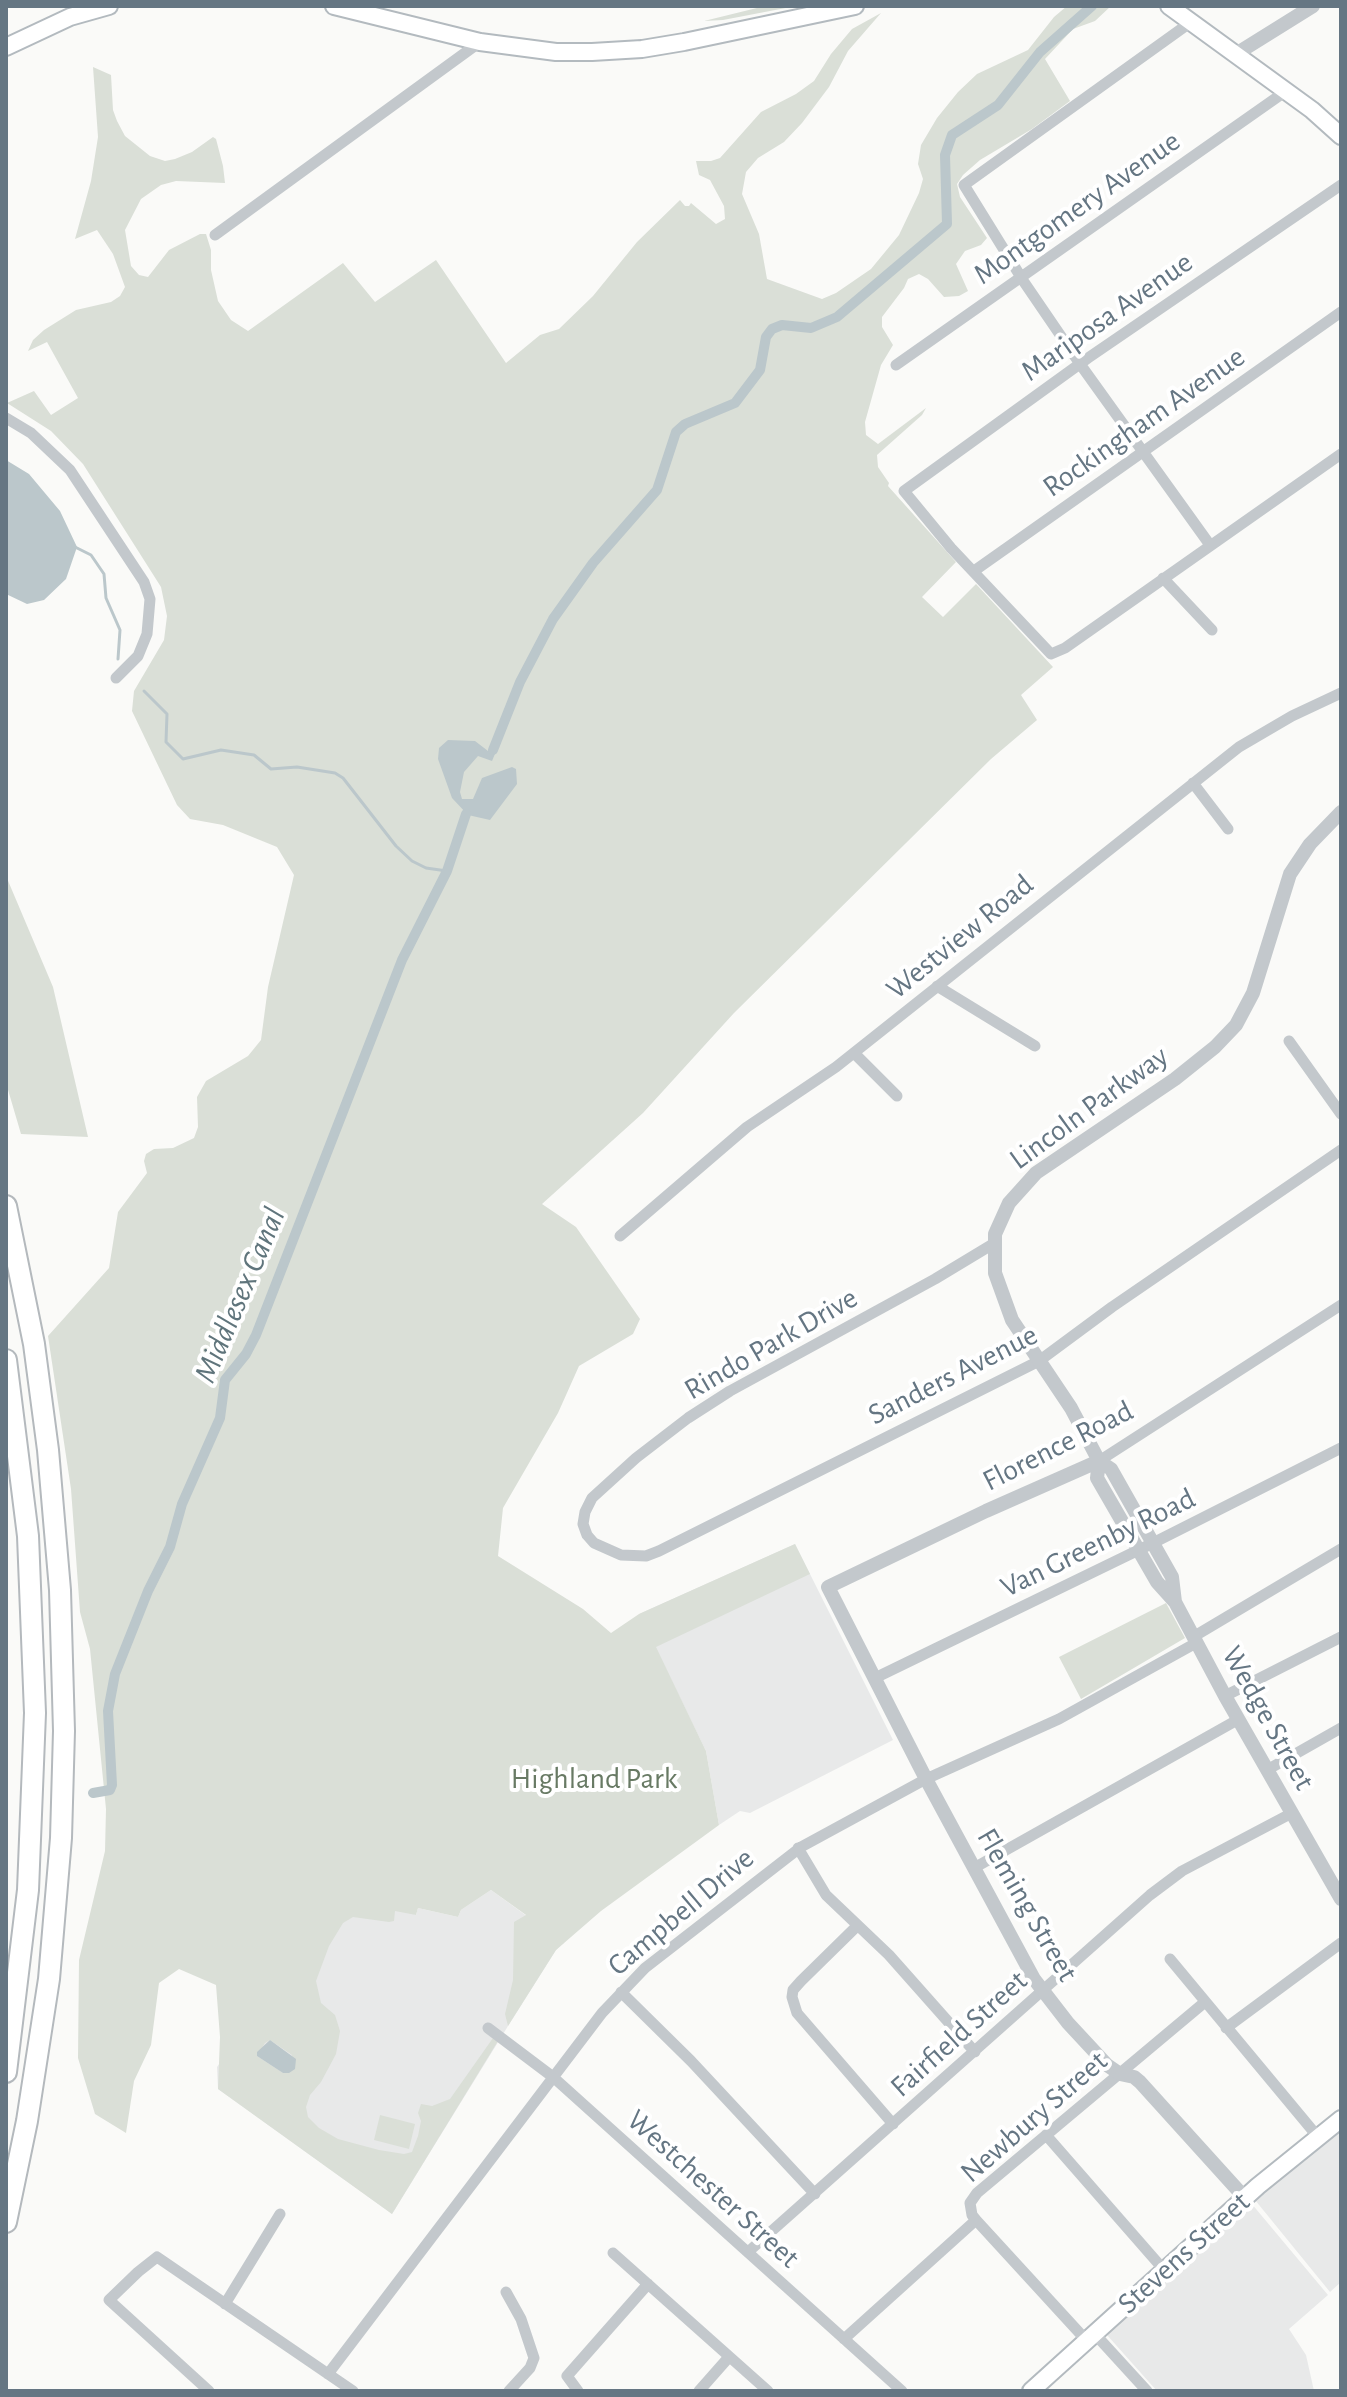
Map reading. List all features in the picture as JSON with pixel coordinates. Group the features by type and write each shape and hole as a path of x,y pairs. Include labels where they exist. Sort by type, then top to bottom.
{"highway":[{"path":"6,1206 34,1344 50,1461 60,1590 64,1731 61,1838 49,1979 27,2121 6,2222"},
{"path":"6,1360 25,1502 35,1678 33,1819 21,1960 6,2072"},
{"path":"6,2027 21,1960"}],"main road":[{"path":"6,47 70,17 109,6"},
{"path":"334,6 480,42 556,52 642,49 731,34 855,6"},
{"path":"1169,6 1286,91 1341,136"},
{"name":"Stevens Street","path":"1031,2391 1245,2198 1341,2119"}],"street":[{"path":"1236,54 1313,6"},
{"path":"1191,22 964,185 1080,364 1210,545"},
{"path":"215,235 480,42"},
{"name":"Montgomery Avenue","path":"896,365 1286,91"},
{"name":"Mariposa Avenue","path":"974,571 904,491 1080,364 1341,185"},
{"name":"Rockingham Avenue","path":"974,571 1341,312"},
{"path":"6,418 31,433 70,470 144,582 150,599 147,634 138,656 116,678"},
{"path":"974,571 1051,654 1065,648 1341,454"},
{"path":"1163,578 1212,630"},
{"name":"Westview Road","path":"620,1236 747,1127 854,1053 1248,741 1341,693"},
{"path":"1193,783 1228,829"},
{"name":"Lincoln Parkway","path":"1146,1547 1097,1478 1099,1461 1071,1408 1019,1332 995,1273 993,1244 1009,1203 1036,1173 1175,1079 1215,1047 1236,1025 1253,993 1290,874 1310,844 1341,812"},
{"path":"937,986 1035,1046"},
{"path":"1289,1041 1341,1114"},
{"path":"854,1053 897,1096"},
{"name":"Sanders Avenue","path":"587,1507 583,1524 594,1543 621,1555 646,1556 1039,1361 1122,1300 1341,1150"},
{"name":"Rindo Park Drive","path":"587,1507 605,1483 711,1402 993,1244"},
{"name":"Florence Road","path":"828,1587 1099,1461 1341,1305"},
{"name":"Van Greenby Road","path":"875,1678 1146,1547 1341,1448"},
{"name":"Wedge Street","path":"1146,1547 1157,1582 1175,1602 1341,1899"},
{"name":"Campbell Drive","path":"328,2374 553,2077 621,1992 662,1954 798,1848 926,1779 1059,1719 1341,1549"},
{"name":"Fleming Street","path":"828,1587 926,1779 1043,1991 1107,2065 1140,2082 1245,2198"},
{"path":"1225,1696 1341,1637"},
{"path":"974,1868 1239,1719"},
{"path":"1267,1770 1341,1728"},
{"name":"Fairfield Street","path":"748,2252 1150,1895 1182,1871 1292,1813"},
{"path":"798,1848 826,1895 889,1955 975,2052"},
{"path":"857,1926 801,1981 792,1996 797,2013 893,2124"},
{"path":"1226,2028 1341,1943"},
{"path":"1170,1959 1318,2137"},
{"path":"621,1992 702,2072 815,2194"},
{"name":"Newbury Street","path":"844,2339 976,2220 970,2208 972,2198 1205,2002"},
{"name":"Westchester Street","path":"488,2028 553,2077 902,2391"},
{"path":"1046,2135 1164,2270"},
{"path":"225,2304 280,2214"},
{"path":"976,2220 1147,2391"},
{"path":"613,2253 768,2391"},
{"path":"209,2391 109,2300 157,2257 353,2391"},
{"path":"578,2391 567,2376 648,2284"},
{"path":"506,2292 521,2319 534,2358 530,2368 509,2391"},
{"path":"699,2391 729,2357"}],"shaded area":[{"path":"6,460 29,474 60,511 77,547 66,579 44,600 27,604 6,594"},
{"path":"448,740 475,741 488,751 497,749 492,761 478,756 464,772 460,792 462,799 473,799 482,778 512,767 516,769 517,784 490,820 468,815 452,798 438,759 439,748"},
{"path":"795,1544 893,1740 750,1813 740,1811 719,1825 706,1751 639,1614"},
{"path":"346,1883 416,1915 418,1908 458,1917 461,1910 491,1890 564,1943 556,1950 392,2214 218,2089 217,2067"},
{"path":"270,2040 296,2059 295,2069 283,2073 257,2056 257,2052"},
{"path":"1341,2131 1341,2282 1330,2292 1255,2200"},
{"path":"1251,2203 1328,2295 1289,2329 1306,2355 1314,2391 1157,2391 1107,2335"}],"green space":[{"path":"765,6 796,6 704,21"},
{"name":"Highland Park","path":"1067,6 1111,6 1095,21 1073,29 1045,59 1070,101 1032,129 980,160 957,184 960,197 987,238 981,245 965,251 956,264 968,291 959,296 944,297 928,279 919,274 908,279 882,317 882,327 893,345 881,365 865,422 866,435 878,444 926,408 877,455 878,467 888,486 956,562 922,597 943,617 976,584 1053,667 1021,695 1037,720 991,759 734,1013 643,1113 542,1204 576,1227 640,1319 633,1334 579,1366 558,1413 503,1508 498,1556 583,1609 611,1633 639,1614 795,1544 810,1574 656,1647 706,1751 719,1825 601,1911 556,1950 508,2026 505,2014 513,1980 514,1922 526,1915 491,1890 461,1910 458,1917 418,1908 416,1915 395,1911 394,1921 389,1922 353,1917 343,1923 329,1946 316,1981 321,2003 335,2015 340,2031 336,2054 310,2095 306,2107 308,2117 319,2128 338,2139 379,2150 404,2154 412,2152 421,2121 418,2113 421,2104 432,2106 450,2099 493,2038 498,2041 392,2214 218,2089 220,2037 216,1985 179,1969 159,1983 151,2045 134,2081 126,2133 95,2114 78,2058 79,1960 105,1851 106,1809 90,1649 80,1612 71,1489 48,1336 109,1268 118,1212 147,1173 146,1154 154,1149 173,1148 194,1138 198,1127 197,1097 206,1081 248,1056 261,1040 268,987 294,875 277,847 223,825 190,819 177,805 132,711 134,691 164,640 167,616 161,587 83,464 51,431 7,403 34,391 51,415 78,398 47,342 28,351 33,340 44,330 76,310 111,302 120,296 125,287 113,254 97,230 75,239 91,181 98,137 93,67 111,75 113,110 117,121 125,136 150,156 165,161 175,159 192,152 213,137 223,166 225,183 176,181 161,185 141,199 125,230 131,266 139,275 148,277 169,250 206,234 218,301 231,320 248,331 343,263 375,302 436,260 506,363 540,335 559,329 593,296 637,242 680,200 685,206 691,203 716,224 725,219 724,206 710,180 699,175 696,161 720,158 761,112 814,81 852,29 881,13 848,51 829,87 802,123 784,142 758,158 746,172 742,194 759,234 767,279 822,299 836,293 871,269 899,235 923,179 918,164 921,145 937,118 977,74 1028,50 1054,17","holes":["270,2040 292,2055 283,2073 257,2056"]},
{"path":"6,876 53,987 88,1137 21,1134 6,1083"},
{"path":"1166,1603 1185,1638 1081,1699 1059,1657"},
{"path":"380,2115 415,2124 409,2149 374,2140"}],"waterway":[{"path":"493,750 520,682 553,619 593,563 657,490 676,432 685,424 735,403 760,370 766,337 772,329 782,325 811,328 837,317 947,224 945,155 952,135 998,105 1040,52 1092,6"},
{"path":"73,546 91,555 104,574 106,598 120,630 118,659"},
{"path":"144,691 167,714 166,742 183,759 221,750 254,755 271,769 297,767 335,773 343,778 396,846 412,861 426,868 447,871"},
{"name":"Middlesex Canal","path":"93,1793 110,1790 112,1785 108,1711 115,1674 148,1591 170,1547 182,1504 220,1418 225,1380 246,1354 256,1335 402,960 447,871 466,814"}]}
